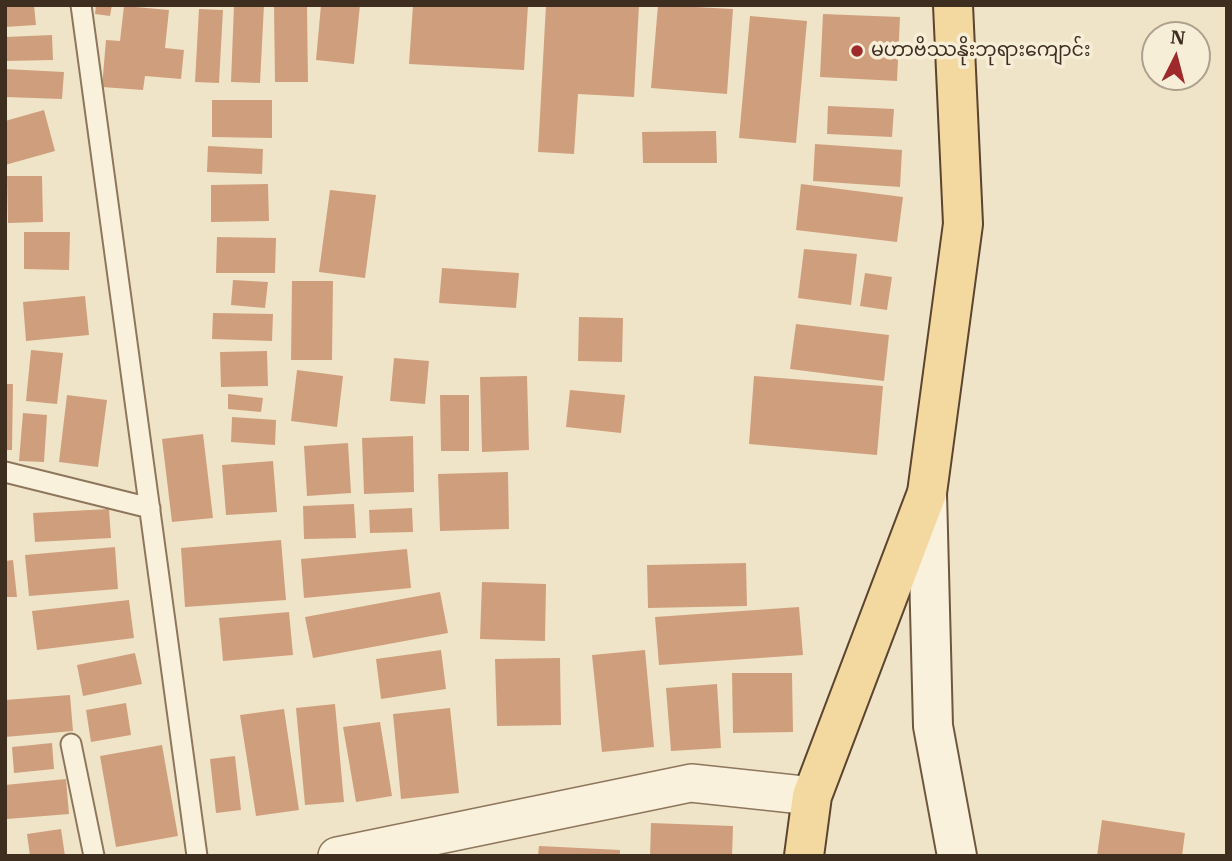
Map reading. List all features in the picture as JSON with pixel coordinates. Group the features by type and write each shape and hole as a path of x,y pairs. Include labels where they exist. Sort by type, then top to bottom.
{"main road":[{"path":"953,5 963,224 927,493 933,726 957,856"},
{"path":"804,856 812,796 927,493"}],"street":[{"path":"337,856 691,783 812,796"}],"lane":[{"path":"80,5 197,856"},
{"path":"5,472 150,508"},
{"path":"71,744 94,856"}],"building":[{"path":"5,5 34,5 36,25 5,27"},
{"path":"96,5 112,5 110,16 95,14"},
{"path":"234,5 264,5 260,83 231,82"},
{"path":"274,5 307,5 308,82 275,82"},
{"path":"321,5 360,5 354,64 316,60"},
{"path":"413,5 528,5 524,70 409,64"},
{"path":"546,5 639,5 634,97 578,94 574,154 538,152"},
{"path":"658,5 733,9 727,94 651,88"},
{"path":"124,6 169,10 165,48 184,50 181,79 145,76 143,90 102,87 106,40 120,41"},
{"path":"199,9 223,10 219,83 195,82"},
{"path":"823,14 900,17 897,81 820,77"},
{"path":"750,16 807,21 796,143 739,138"},
{"path":"52,35 53,60 5,61 5,37"},
{"path":"5,69 64,72 62,99 5,97"},
{"path":"212,100 272,100 272,138 212,137"},
{"path":"828,106 894,109 892,137 827,134"},
{"path":"44,110 55,151 5,165 5,121"},
{"path":"716,131 717,163 643,163 642,132"},
{"path":"815,144 902,150 900,187 813,181"},
{"path":"208,146 263,149 262,174 207,172"},
{"path":"7,176 42,176 43,222 8,223"},
{"path":"268,184 269,221 211,222 211,185"},
{"path":"801,184 903,197 897,242 796,230"},
{"path":"330,190 376,195 365,278 319,272"},
{"path":"24,232 70,232 69,270 24,269"},
{"path":"217,237 276,238 275,273 216,273"},
{"path":"804,249 857,254 851,305 798,298"},
{"path":"442,268 519,273 516,308 439,303"},
{"path":"865,273 892,277 887,310 860,306"},
{"path":"233,280 268,282 265,308 231,305"},
{"path":"292,281 333,281 332,360 291,360"},
{"path":"85,296 89,335 26,341 23,302"},
{"path":"213,313 273,314 272,341 212,339"},
{"path":"579,317 623,318 622,362 578,361"},
{"path":"796,324 889,335 884,381 790,369"},
{"path":"31,350 63,353 57,404 26,401"},
{"path":"267,351 268,386 221,387 220,352"},
{"path":"394,358 429,361 425,404 390,401"},
{"path":"297,370 343,376 337,427 291,421"},
{"path":"527,376 529,450 482,452 480,377"},
{"path":"754,376 883,386 877,455 749,444"},
{"path":"5,384 13,384 12,450 5,450"},
{"path":"570,390 625,395 621,433 566,427"},
{"path":"228,394 263,398 261,412 228,409"},
{"path":"67,395 107,400 98,467 59,462"},
{"path":"440,395 469,395 469,451 441,451"},
{"path":"23,413 47,415 44,462 19,461"},
{"path":"232,417 276,420 275,445 231,442"},
{"path":"203,434 213,518 172,522 162,439"},
{"path":"413,436 414,492 364,494 362,438"},
{"path":"348,443 351,493 307,496 304,446"},
{"path":"273,461 277,512 226,515 222,465"},
{"path":"508,472 509,529 440,531 438,474"},
{"path":"354,504 356,538 304,539 303,506"},
{"path":"412,508 413,532 370,533 369,510"},
{"path":"109,509 111,538 35,542 33,513"},
{"path":"281,540 286,600 185,607 181,548"},
{"path":"115,547 118,589 29,596 25,555"},
{"path":"407,549 411,588 304,598 301,559"},
{"path":"13,560 17,597 5,597 5,561"},
{"path":"746,563 747,606 648,608 647,565"},
{"path":"482,582 546,584 545,641 480,639"},
{"path":"440,592 448,633 313,658 305,617"},
{"path":"129,600 134,638 37,650 32,611"},
{"path":"799,607 803,655 659,665 655,617"},
{"path":"289,612 293,655 223,661 219,618"},
{"path":"441,650 446,689 381,699 376,659"},
{"path":"645,650 654,747 602,752 592,655"},
{"path":"135,653 142,684 83,696 77,665"},
{"path":"560,658 561,725 497,726 495,659"},
{"path":"732,673 792,673 793,732 733,733"},
{"path":"717,684 721,748 671,751 666,688"},
{"path":"70,695 73,731 5,737 5,700"},
{"path":"126,703 131,735 91,742 86,710"},
{"path":"335,704 344,802 305,805 296,708"},
{"path":"450,708 459,793 401,799 393,714"},
{"path":"284,709 299,810 256,816 240,715"},
{"path":"380,722 392,796 356,802 343,727"},
{"path":"52,743 54,769 14,773 12,747"},
{"path":"162,745 178,836 116,847 100,756"},
{"path":"235,756 241,810 216,813 210,759"},
{"path":"66,779 69,814 7,819 5,785"},
{"path":"1102,820 1185,833 1182,856 1097,856"},
{"path":"651,823 733,826 732,856 650,856"},
{"path":"61,829 65,856 30,856 27,834"},
{"path":"539,846 620,850 620,856 538,856"}],"place":[{"name":"မဟာဗိဿနိုးဘုရားကျောင်း","path":"857,51"}]}
